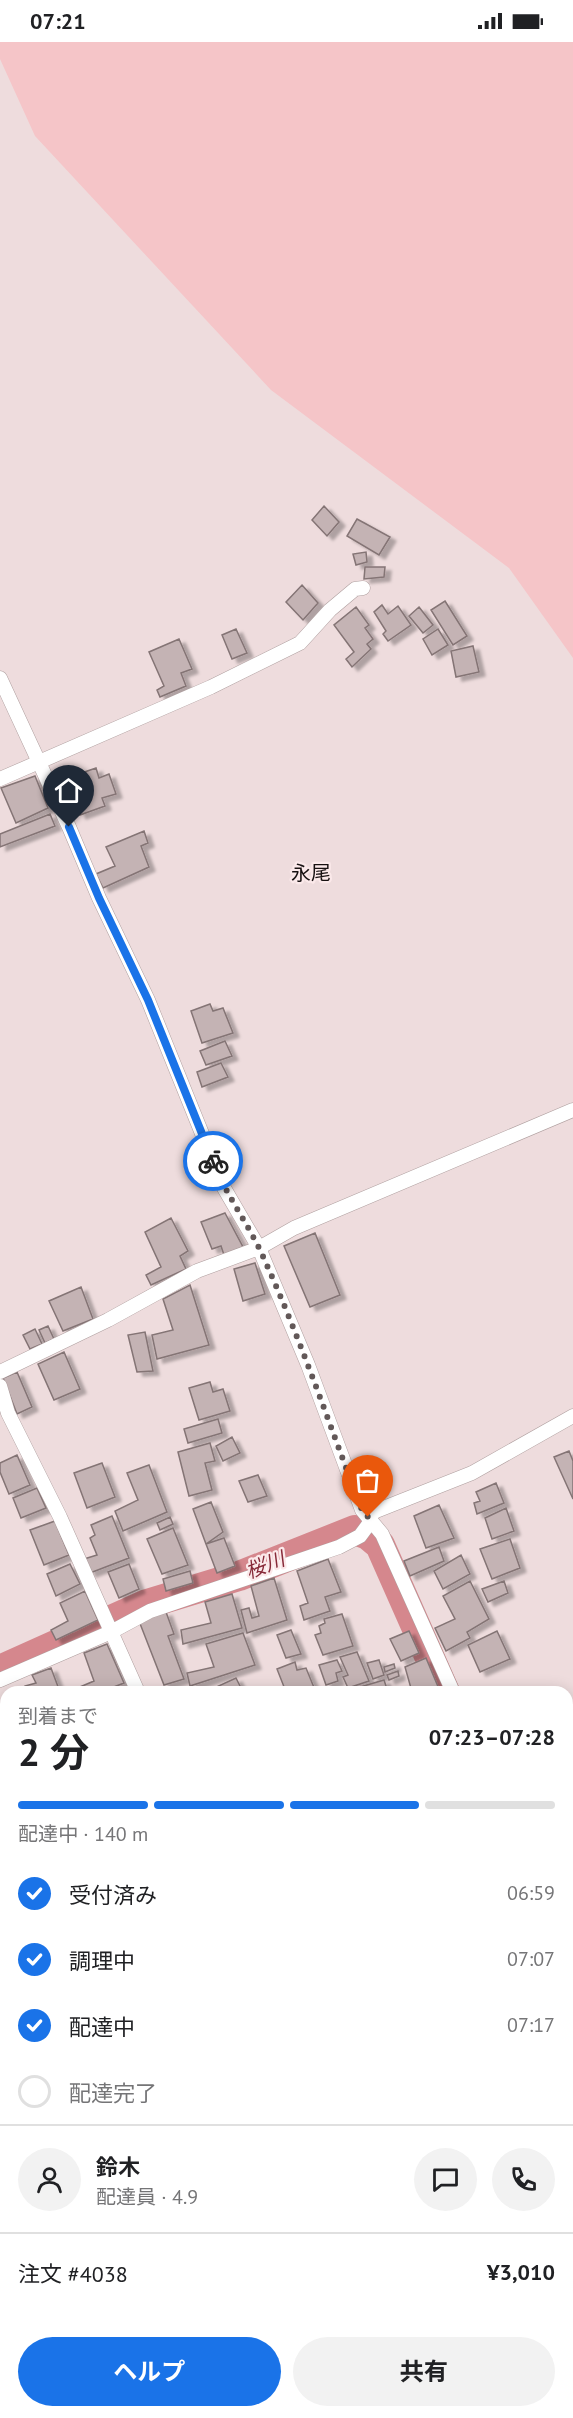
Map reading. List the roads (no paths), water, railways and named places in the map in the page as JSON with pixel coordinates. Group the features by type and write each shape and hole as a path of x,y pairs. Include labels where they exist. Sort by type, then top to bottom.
{"street":[{"path":"0,779 211,687 300,644 330,610 355,589 363,588"},
{"path":"0,678 99,898 148,1000 224,1188 259,1248 308,1365 366,1525 382,1534 411,1594 450,1686"},
{"path":"1,1370 108,1320 197,1271 259,1248 294,1228 573,1110"},
{"path":"0,1386 8,1413 135,1686"},
{"path":"0,1680 108,1625 339,1547 366,1525 376,1511 472,1473 573,1416"}],"waterway":[{"name":"桜川","path":"0,1670 147,1604 239,1576 355,1530 368,1535 380,1545 442,1686"}],"district":[{"name":"永尾","path":"311,873"}]}
